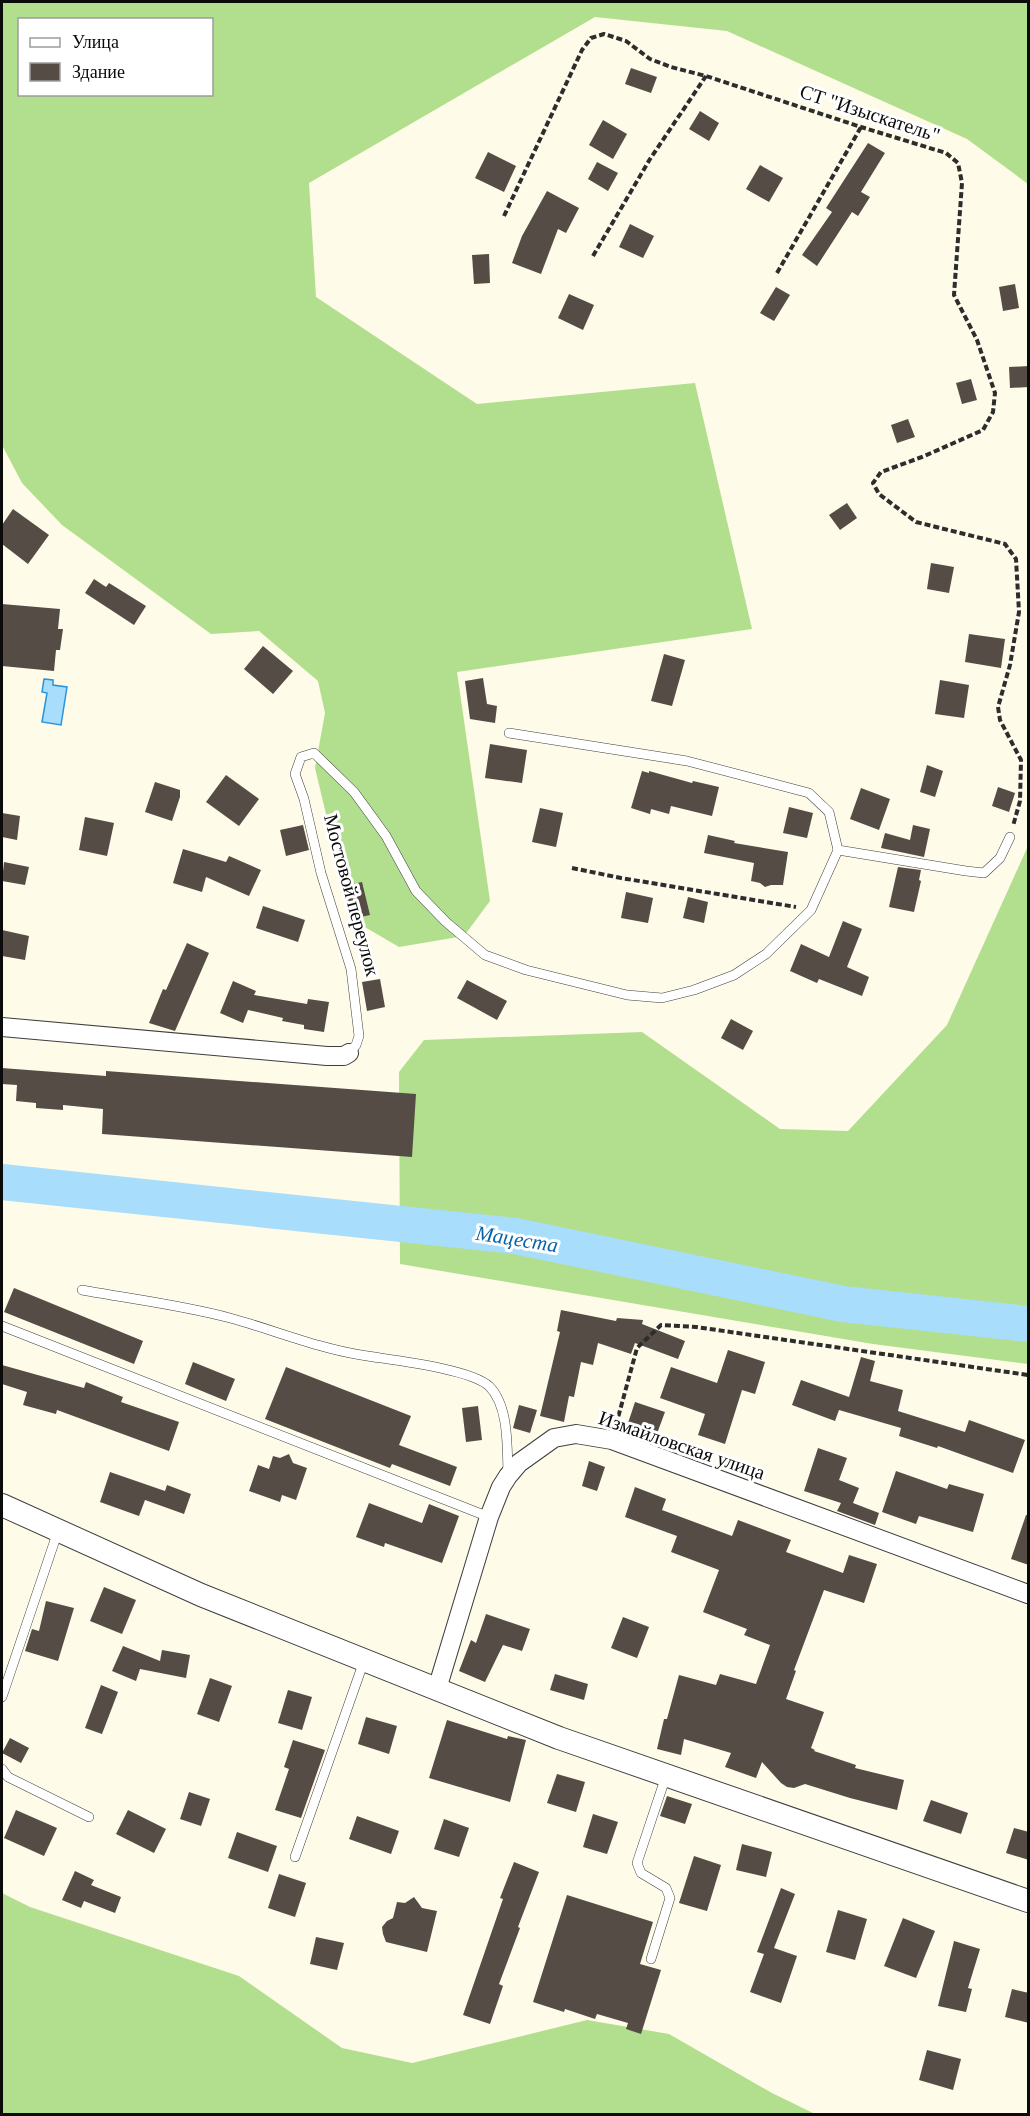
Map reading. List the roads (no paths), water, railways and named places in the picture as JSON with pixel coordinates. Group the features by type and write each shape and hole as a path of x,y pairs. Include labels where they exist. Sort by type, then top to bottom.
{"street":[{"name":"Мостовой переулок","path":"2,1027 327,1056 344,1056 349,1053"},
{"name":"Измайловская улица","path":"437,1689 489,1517 501,1487 519,1463 554,1438 576,1434 612,1440 1029,1594"},
{"path":"2,1505 201,1595 559,1738 1029,1901"}],"lane":[{"path":"509,733 687,761 809,793 829,812 838,850 984,873 1000,858 1010,837"},
{"name":"Мостовой переулок","path":"349,1053 356,1046 359,1036 351,969 321,873 304,799 295,774 301,757 314,753 354,792 386,836 416,891 446,922 485,955 526,970 627,995 662,998 694,990 734,975 765,954 811,910 838,850"},
{"path":"82,1290 227,1317 324,1346 460,1373 476,1379 487,1384 499,1398 504,1424 508,1476"},
{"path":"2,1326 489,1517"},
{"path":"2,1697 58,1531"},
{"path":"295,1857 364,1661"},
{"path":"2,1769 8,1777 90,1817"},
{"path":"651,1959 670,1898 666,1888 650,1881 641,1873 638,1863 666,1776"}],"water":[{"path":"44,679 53,680 53,685 67,687 61,725 42,722 47,693 42,692"}],"waterway":[{"name":"Мацеста","path":"2,1182 515,1236 843,1304 1028,1324"}]}
